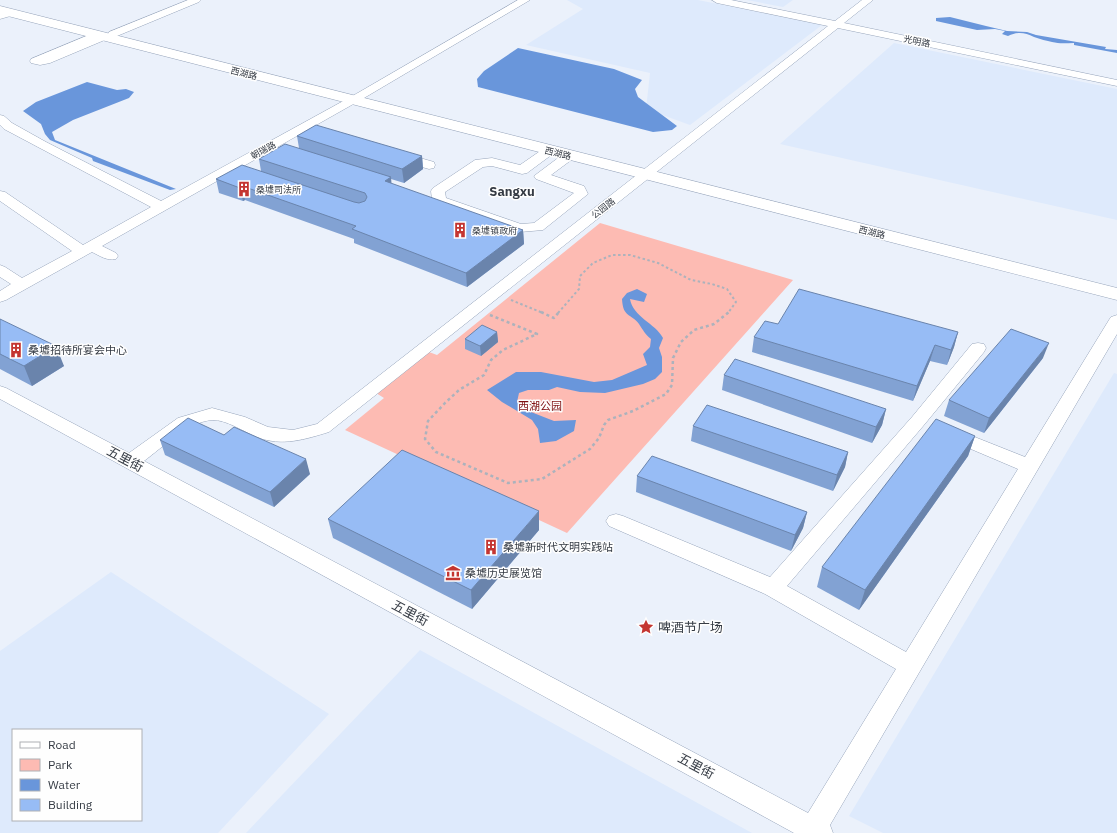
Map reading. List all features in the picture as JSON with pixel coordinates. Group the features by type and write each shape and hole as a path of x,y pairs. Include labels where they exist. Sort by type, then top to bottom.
{"main road":[{"name":"西湖路","path":"3,11 649,172 1117,294"},
{"name":"西湖路","path":"357,98 570,156 649,172 1117,286"}],"street":[{"path":"104,35 46,61 35,61 196,0"},
{"name":"朝瑞路","path":"0,297 304,128 525,0"},
{"name":"光明路","path":"717,0 1117,83"},
{"name":"公园路","path":"130,462 184,422 212,414 238,421 266,433 293,436 323,428 868,0"},
{"path":"3,124 162,207"},
{"path":"304,128 319,132"},
{"path":"271,146 286,151"},
{"path":"550,150 522,170 492,162 480,163 438,192 439,200 520,228 538,227 580,194 579,189 541,176 570,156"},
{"path":"385,152 429,165"},
{"path":"232,168 247,173"},
{"path":"0,195 87,248 111,256"},
{"path":"0,270 22,285"},
{"path":"815,832 911,666 1117,320"},
{"path":"773,588 918,421 978,348"},
{"name":"五里街","path":"0,392 815,832"},
{"path":"918,421 1030,466"},
{"path":"616,521 773,588 911,666"}],"path":[{"path":"475,309 538,334 503,350 490,360 484,375 459,390 428,422 426,439 436,452 508,482 542,479 590,449 599,438 604,425 608,420 633,411 666,394 672,384 673,358 681,342 694,330 714,324 727,315 736,302 727,289 712,284 691,280 658,263 630,255 612,255 593,263 580,276 579,289 554,318 494,294"}],"shaded area":[{"path":"567,0 698,0 822,25 690,125 646,109 650,73 526,45 583,9"},
{"path":"747,0 793,0 783,7"},
{"path":"894,43 1117,89 1117,220 780,144"},
{"path":"1114,373 1117,374 1117,833 883,833 849,816"},
{"path":"111,572 329,714 218,833 0,833 0,651"},
{"path":"420,650 752,833 246,833"}],"green space":[{"name":"西湖公园","path":"600,223 793,280 567,533 345,430 384,398 376,393 429,352 437,355"}],"water":[{"path":"950,17 1007,31 1027,32 1036,35 1106,47 1105,49 1117,50 1117,53 1074,45 1074,43 1055,43 1025,34 1015,33 1008,36 1002,34 1005,31 995,29 977,30 936,21 936,18"},
{"path":"518,48 614,69 642,80 635,89 638,97 677,126 672,130 653,132 478,87 477,79 484,71"},
{"path":"87,82 117,90 126,89 134,92 129,98 73,120 52,132 55,140 176,189 170,190 93,161 92,158 50,140 45,134 41,124 23,111 36,102"},
{"path":"637,289 647,294 644,302 630,299 635,311 655,328 663,338 659,348 662,357 662,372 655,379 643,384 605,393 580,392 557,387 549,390 528,390 519,393 517,402 531,412 554,421 576,420 574,431 556,441 540,443 538,429 532,420 502,402 487,390 516,372 541,372 594,382 612,380 647,365 643,354 650,347 651,339 639,324 626,312 622,299 627,293"}],"building":[{"path":"316,125 422,156 402,169 297,136"},
{"path":"285,144 391,177 385,181 523,230 466,273 352,229 356,226 242,186 240,188 216,179 242,165 354,202 359,203 365,201 367,197 365,193 259,159"},
{"path":"799,289 958,332 951,350 935,345 917,386 754,337 765,321 778,324"},
{"path":"0,319 56,346 24,366 0,354"},
{"path":"482,325 497,332 480,346 465,339"},
{"path":"1011,329 1049,343 989,418 949,400"},
{"path":"735,359 886,409 876,427 724,375"},
{"path":"707,405 848,452 837,475 693,426"},
{"path":"188,418 224,435 234,427 306,459 270,492 160,440"},
{"path":"936,419 975,436 865,590 822,567"},
{"name":"桑墟历史展览馆","path":"402,450 539,511 471,590 328,519"},
{"path":"652,456 807,512 795,535 637,476"}],"place":[{"name":"桑墟司法所","path":"244,189"},
{"name":"桑墟镇政府","path":"460,230"},
{"name":"桑墟招待所宴会中心","path":"16,350"},
{"name":"桑墟新时代文明实践站","path":"491,547"},
{"name":"桑墟历史展览馆","path":"453,573"},
{"name":"啤酒节广场","path":"646,627"}],"district":[{"name":"Sangxu","path":"512,191"}]}
